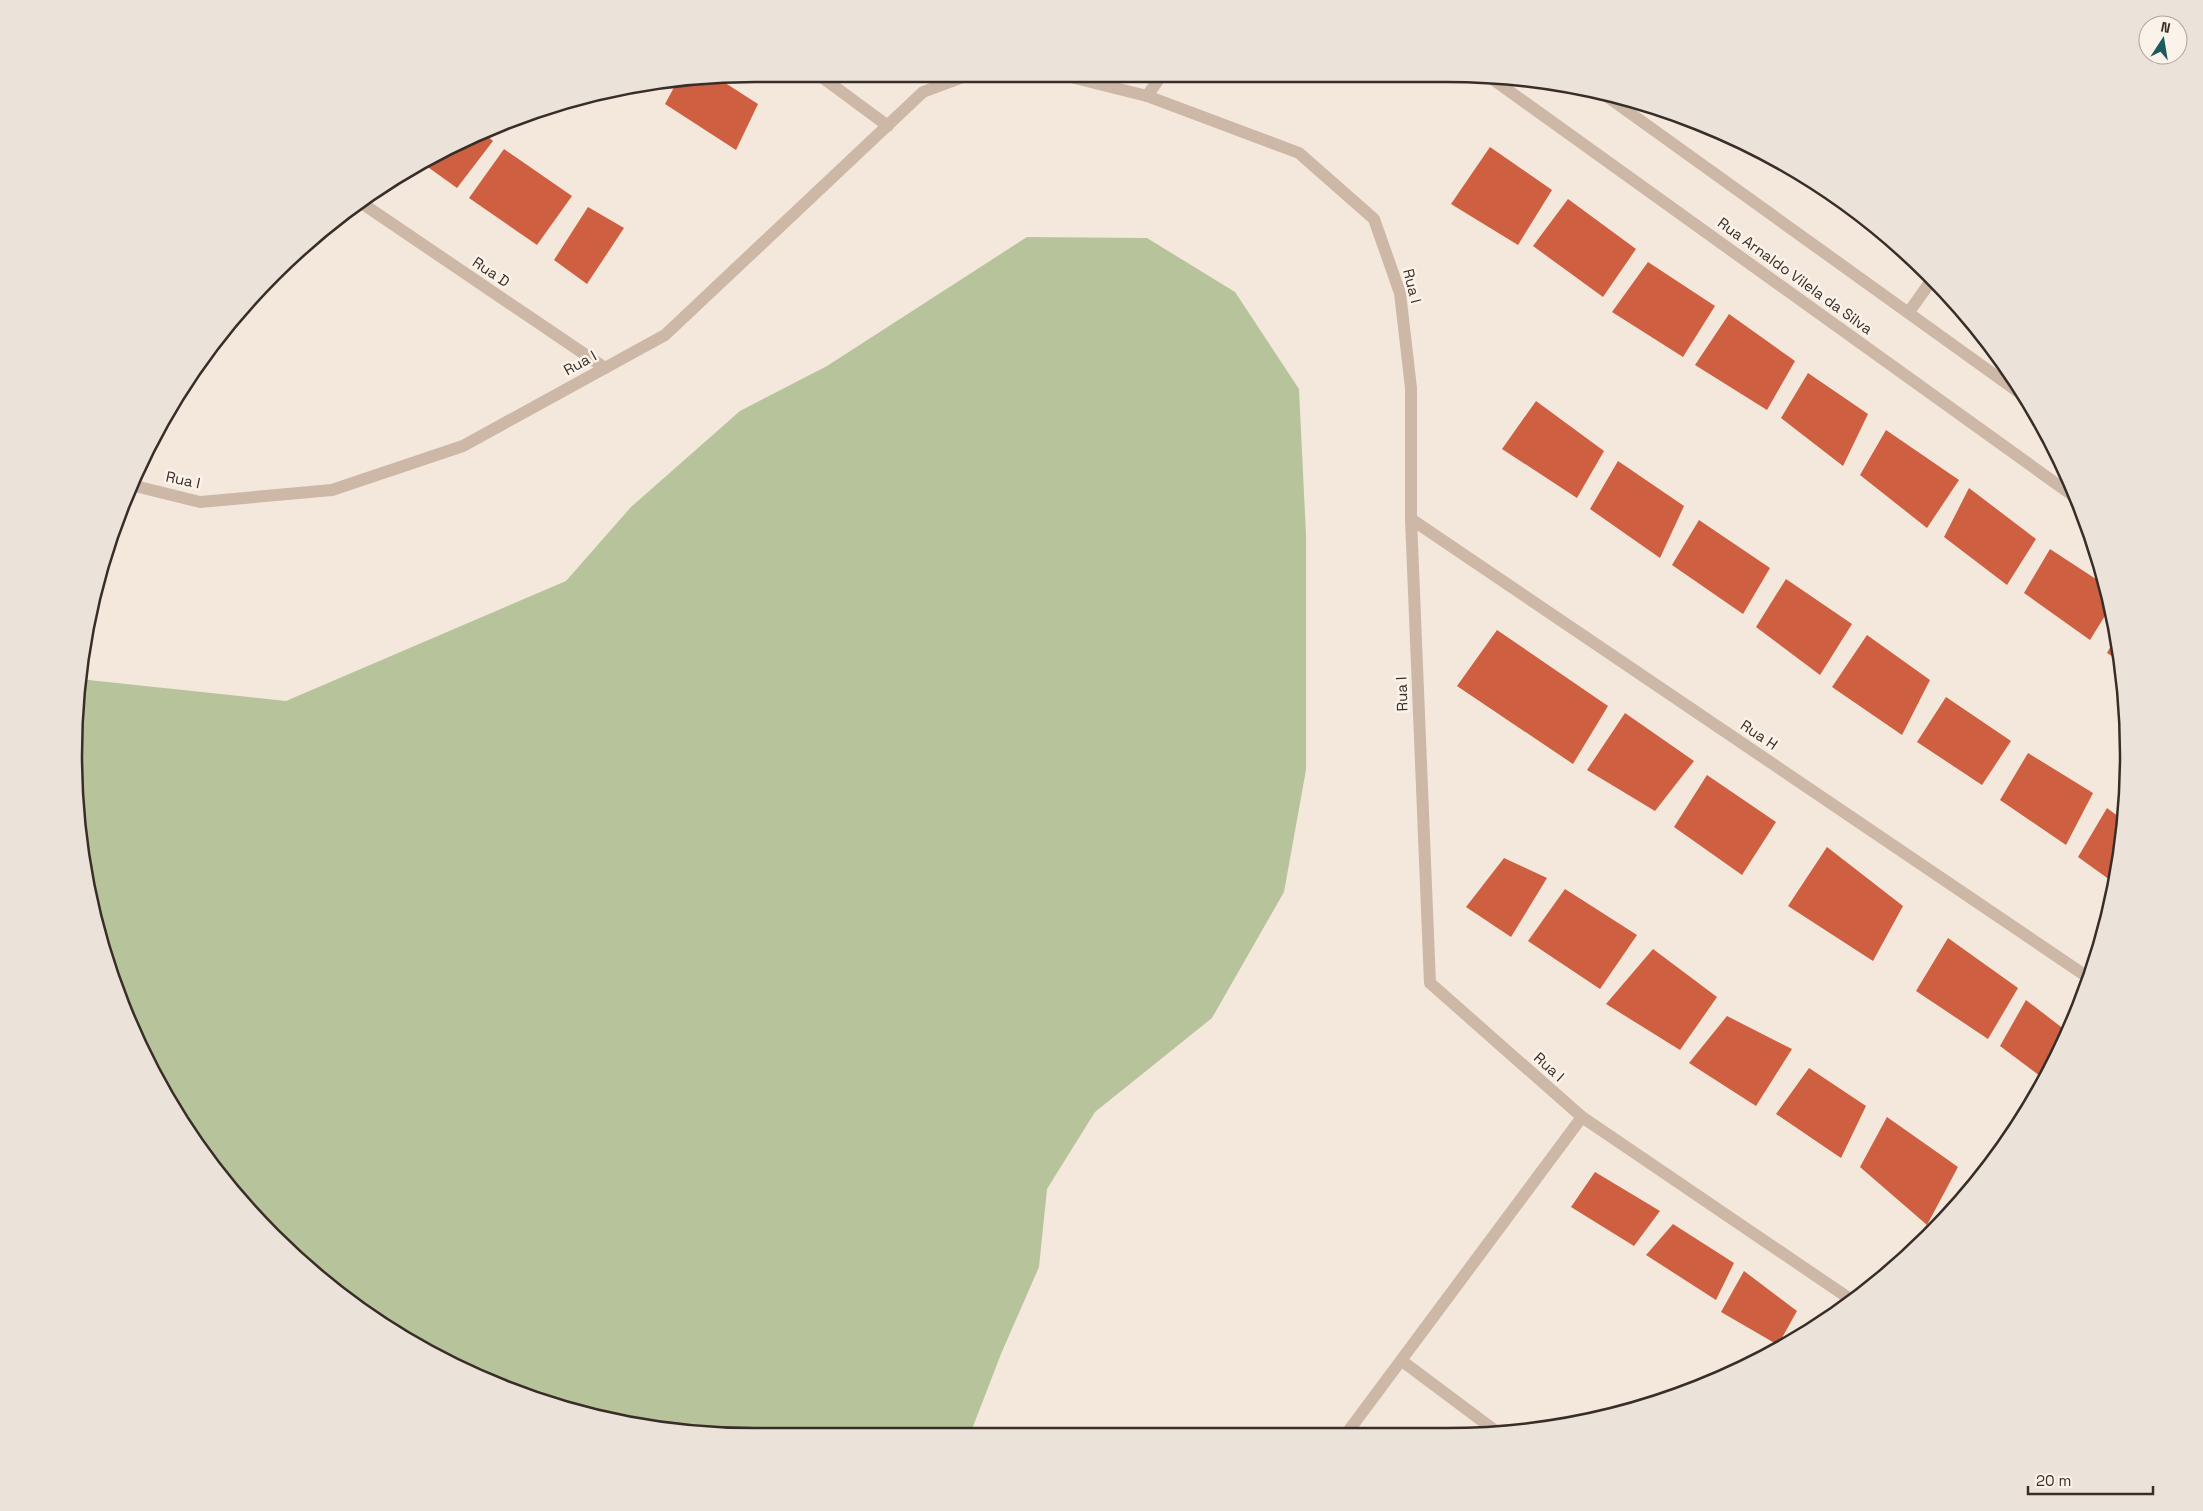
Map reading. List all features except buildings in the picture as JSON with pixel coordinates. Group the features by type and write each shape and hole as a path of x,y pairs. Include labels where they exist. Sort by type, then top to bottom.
{"street":[{"path":"829,82 888,126"},
{"name":"Rua I","path":"139,487 200,502 332,490 463,446 665,335 923,92 950,82"},
{"name":"Rua I","path":"1091,82 1147,96 1299,153 1374,218 1400,293 1411,388 1411,519 1430,983 1582,1117 1846,1297"},
{"path":"1147,96 1157,82"},
{"name":"Rua Arnaldo Vilela da Silva","path":"1500,85 2066,490"},
{"path":"1618,104 2009,385"},
{"name":"Rua D","path":"367,207 605,368"},
{"path":"1909,312 1928,285"},
{"name":"Rua H","path":"1411,519 2084,975"},
{"path":"1351,1428 1582,1117"},
{"path":"1402,1361 1490,1427"}],"green space":[{"path":"1027,237 1147,238 1235,292 1299,389 1306,535 1306,770 1284,892 1212,1018 1095,1112 1047,1189 1039,1267 1001,1354 972,1428 711,1427 624,1416 581,1406 539,1393 498,1377 458,1359 382,1315 312,1261 280,1231 222,1165 196,1129 152,1053 118,972 105,930 95,887 88,843 82,756 87,680 286,701 566,581 631,507 740,411 827,366"}]}
